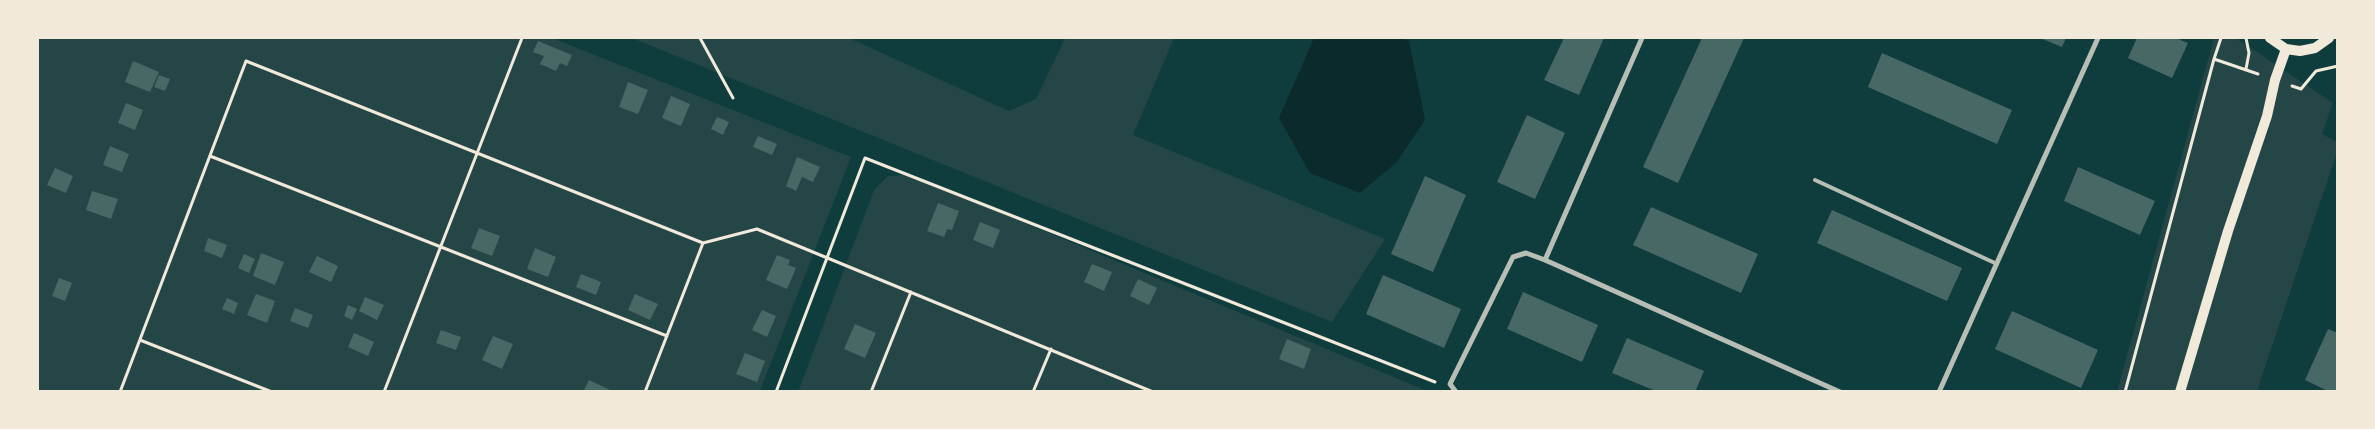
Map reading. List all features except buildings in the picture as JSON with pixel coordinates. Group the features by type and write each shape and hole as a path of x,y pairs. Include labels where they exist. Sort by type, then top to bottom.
{"main road":[{"path":"2270,38 2286,49 2300,51 2315,48 2329,38"},
{"path":"2180,392 2228,231 2267,116 2275,80 2286,49"}],"street":[{"path":"1545,260 1642,38"},
{"path":"1939,392 2098,38"},
{"path":"1456,392 1450,384 1513,256 1526,253 1840,392"}],"lane":[{"path":"1815,180 1997,264"}],"path":[{"path":"384,392 522,38"},
{"path":"700,38 732,98"},
{"path":"2125,392 2221,38"},
{"path":"2246,38 2249,53 2246,70"},
{"path":"120,392 246,61 703,243 757,229 1153,392"},
{"path":"210,156 667,336"},
{"path":"776,392 865,158 1438,383 1450,384"},
{"path":"645,392 703,243"},
{"path":"871,392 911,292"},
{"path":"140,340 272,392"},
{"path":"1033,392 1051,349"}],"shaded area":[{"path":"38,38 552,38 851,157 760,391 38,391"},
{"path":"632,38 849,38 1009,111 1036,99 1065,38 1174,38 1133,135 1385,239 1332,322"},
{"path":"1314,38 1401,38 1409,41 1425,120 1396,163 1360,193 1310,173 1279,118"},
{"path":"2214,38 2236,38 2333,103 2322,134 2337,142 2337,152 2257,391 2117,392"},
{"path":"903,175 970,200 1427,391 798,392 874,190 888,176"}]}
